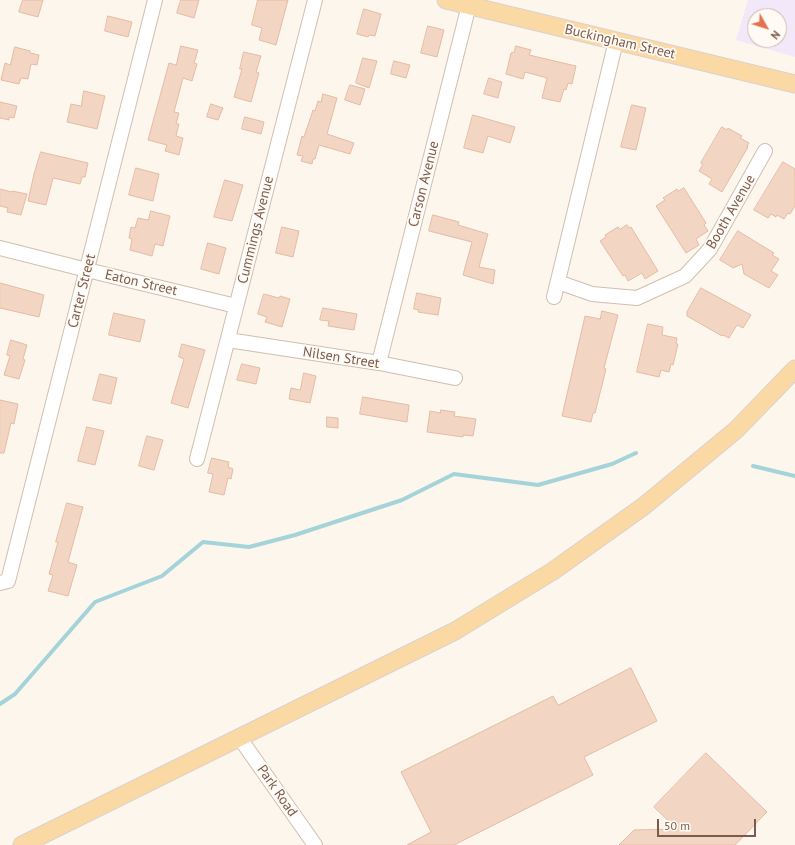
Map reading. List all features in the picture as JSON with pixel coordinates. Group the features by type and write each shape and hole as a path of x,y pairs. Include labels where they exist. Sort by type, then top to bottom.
{"main road":[{"name":"Buckingham Street","path":"446,0 795,84"},
{"path":"22,845 455,631 553,571 644,506 736,430 795,369"}],"street":[{"name":"Carter Street","path":"4,582 87,270 155,0"},
{"name":"Cummings Avenue","path":"197,459 315,0"},
{"name":"Carson Avenue","path":"379,363 469,6"},
{"path":"554,297 616,41"},
{"name":"Booth Avenue","path":"558,282 592,294 637,298 685,276 710,249 765,151"},
{"name":"Eaton Street","path":"0,248 236,306"},
{"name":"Nilsen Street","path":"228,340 379,363 455,378"},
{"name":"Park Road","path":"239,737 315,845"}],"shaded area":[{"path":"748,0 795,0 795,57 764,48 787,48 787,8 747,8 747,43 736,40"}],"building":[{"path":"23,0 43,0 38,17 19,12"},
{"path":"181,0 199,0 194,18 177,13"},
{"path":"258,0 288,0 276,45 259,40 262,28 252,25"},
{"path":"364,9 381,14 375,36 369,35 368,37 357,34"},
{"path":"108,16 132,22 128,37 105,31"},
{"path":"428,26 444,30 437,57 421,53"},
{"path":"181,46 198,50 194,63 197,64 192,81 183,78 174,112 179,113 176,124 179,124 176,136 183,138 179,155 165,151 167,145 148,140 169,63 176,65"},
{"path":"516,46 531,50 529,55 576,66 572,84 568,83 566,90 564,89 560,102 542,98 547,78 525,72 523,79 506,74 511,53 514,52"},
{"path":"15,47 39,55 37,65 31,64 28,79 21,78 19,84 1,80 5,63 10,65"},
{"path":"244,52 261,56 256,72 259,73 251,102 234,97 242,69 240,69"},
{"path":"363,58 377,61 369,88 356,83"},
{"path":"394,61 410,65 406,78 391,74"},
{"path":"489,78 502,82 498,98 484,94"},
{"path":"350,85 365,89 360,105 345,100"},
{"path":"84,91 105,96 97,129 67,122 71,104 81,106"},
{"path":"323,94 337,98 327,134 354,143 350,154 319,145 312,164 301,161 303,156 297,155 302,136 304,137 313,110 315,111 318,101 321,102"},
{"path":"0,102 17,106 14,118 9,117 9,120 0,118"},
{"path":"211,104 223,108 218,120 207,117"},
{"path":"632,105 646,108 636,150 621,147"},
{"path":"473,115 515,127 510,143 488,136 483,153 464,148"},
{"path":"245,117 264,122 261,134 242,129"},
{"path":"722,127 727,130 728,128 742,136 740,138 749,143 722,192 709,184 712,179 699,171 703,164 701,163"},
{"path":"41,152 88,163 85,177 82,177 80,184 53,178 46,205 28,201"},
{"path":"783,162 795,169 795,206 790,214 788,213 784,219 777,215 776,217 771,214 768,218 754,210"},
{"path":"136,168 159,174 153,201 129,195"},
{"path":"225,180 243,185 232,221 214,217"},
{"path":"684,188 706,223 704,225 708,231 696,239 699,245 686,253 656,206 665,200 663,198 677,189 678,191"},
{"path":"0,189 27,194 21,215 7,212 8,208 0,206"},
{"path":"151,211 170,216 163,246 155,244 152,256 130,250 132,239 129,238 131,227 135,228 138,218 148,220"},
{"path":"433,215 459,222 458,225 488,234 479,267 495,270 493,284 463,275 472,242 429,231"},
{"path":"627,225 629,228 631,227 658,271 645,279 642,273 628,281 625,275 623,276 600,241 606,237 605,235 618,227 620,229"},
{"path":"282,227 299,231 293,257 276,253"},
{"path":"738,231 774,253 772,255 779,259 771,271 778,275 769,288 744,274 742,264 733,268 720,260"},
{"path":"208,243 226,248 219,274 201,269"},
{"path":"0,283 44,295 39,317 0,308"},
{"path":"701,288 751,315 743,328 737,325 729,338 723,335 722,336 687,316 687,312"},
{"path":"417,293 441,298 438,315 418,312 419,310 414,309"},
{"path":"264,294 290,299 282,327 265,322 267,317 258,314"},
{"path":"323,308 357,314 354,330 328,326 329,321 320,320"},
{"path":"602,311 618,315 604,368 606,369 595,413 593,413 591,422 562,416 585,316 600,319"},
{"path":"114,313 145,320 140,342 109,335"},
{"path":"648,324 663,327 662,335 677,338 676,344 678,344 673,365 671,364 669,372 661,370 659,377 637,372"},
{"path":"11,340 27,345 23,359 25,360 19,379 4,375 10,356 7,355"},
{"path":"182,344 205,350 188,408 171,403 184,359 179,357"},
{"path":"242,364 260,368 256,384 237,380"},
{"path":"304,373 316,376 310,403 289,399 291,388 300,390"},
{"path":"100,374 117,378 111,404 93,400"},
{"path":"363,397 409,405 407,422 360,414"},
{"path":"0,400 18,404 14,424 11,423 4,453 0,453"},
{"path":"441,410 455,412 454,416 476,419 473,436 463,435 463,437 427,432 430,411 440,413"},
{"path":"327,417 338,418 338,428 327,427"},
{"path":"87,427 104,431 95,465 78,461"},
{"path":"147,436 163,440 154,470 139,466"},
{"path":"212,458 229,462 228,467 233,469 231,479 228,478 224,495 209,492 213,474 208,473"},
{"path":"67,503 83,507 68,562 77,565 68,596 48,591 53,575 49,574"},
{"path":"631,668 657,721 584,757 593,775 454,845 407,845 431,832 401,772 553,696 558,705"},
{"path":"706,753 767,812 735,845 619,845 634,830 677,829 654,807"}],"waterway":[{"path":"0,704 15,694 95,602 162,576 203,542 249,547 295,535 402,500 454,474 538,485 612,464 636,453"},
{"path":"753,466 795,476"}]}
